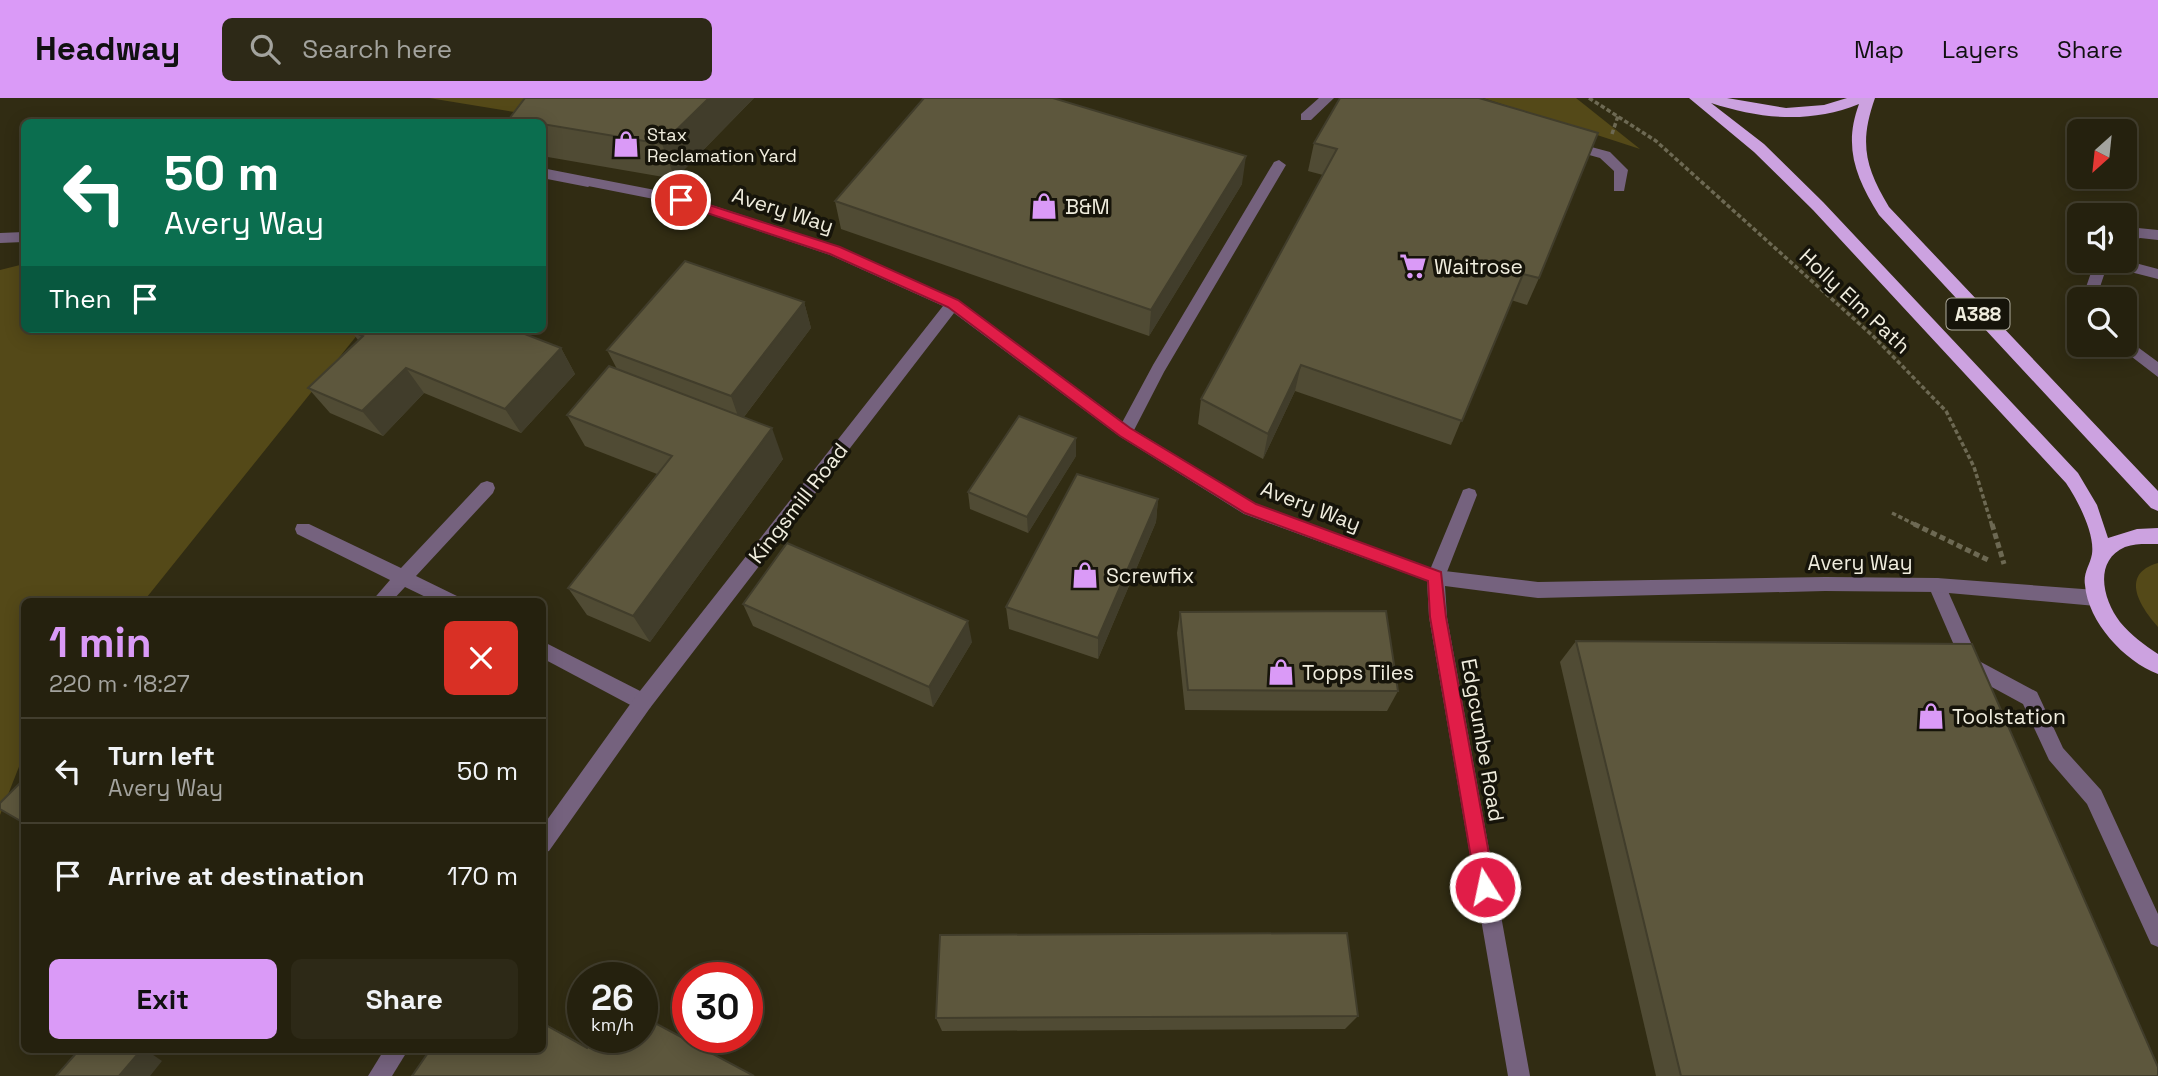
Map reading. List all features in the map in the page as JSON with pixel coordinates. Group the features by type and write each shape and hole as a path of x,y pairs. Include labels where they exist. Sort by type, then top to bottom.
{"highway":[{"name":"A388","path":"1696,98 1759,148 1818,206 2072,478 2098,525 2101,553"},
{"path":"1712,98 1755,110 1783,113 1830,108 1860,98"},
{"name":"A388","path":"1868,98 1857,133 1857,150 1868,186 1884,211 2158,503"},
{"path":"2158,536 2140,535 2117,541 2101,553 2093,573 2096,598 2110,624 2134,649 2158,665"}],"street":[{"path":"1306,117 1327,98"},
{"path":"1552,140 1605,155 1621,170 1619,188"},
{"path":"1125,432 1158,369 1279,165"},
{"name":"Avery Way","path":"546,174 681,200 835,251 953,304 1125,432 1250,509 1436,577 1538,590 1937,585 2096,598"},
{"path":"2137,234 2158,235"},
{"path":"0,238 21,237"},
{"path":"2137,269 2158,274"},
{"name":"Kingsmill Road","path":"546,838 643,702 953,304"},
{"path":"2137,353 2158,371"},
{"path":"384,598 486,488"},
{"path":"1436,577 1469,495"},
{"path":"303,529 445,598"},
{"name":"Edgcumbe Road","path":"1436,577 1438,617 1519,1076"},
{"path":"1937,585 1972,667 2030,698 2056,754 2094,797 2158,937"},
{"path":"546,651 643,702"},
{"path":"379,1076 395,1053"}],"path":[{"name":"Holly Elm Path","path":"1589,98 1656,141 1873,336 1946,411 1974,467 2005,567 1892,513"}],"shaded area":[{"path":"429,98 547,98 533,115"},
{"path":"1483,98 1576,98 1640,149"},
{"path":"21,265 21,333 359,333 146,598 21,598 21,762 0,815 0,270"},
{"path":"2158,563 2158,627 2140,601 2136,583 2146,568"}],"building":[{"path":"525,98 709,98 662,144 546,125 546,119 509,119"},
{"name":"B&M","path":"924,98 1053,98 1246,156 1151,310 835,201"},
{"name":"Waitrose","path":"1340,98 1479,98 1598,133 1539,278 1523,274 1462,421 1301,365 1268,434 1201,399 1337,149 1314,143"},
{"path":"685,261 804,302 731,396 607,350"},
{"path":"356,333 522,333 561,348 505,409 406,368 362,411 308,388 363,336"},
{"path":"609,366 772,428 633,616 568,588 672,456 567,415"},
{"path":"1019,416 1076,438 1027,517 968,492"},
{"name":"Screwfix","path":"1077,474 1158,499 1098,638 1006,607"},
{"path":"787,543 968,621 929,687 743,604"},
{"name":"Topps Tiles","path":"1386,611 1398,691 1188,690 1180,612"},
{"path":"1576,641 1972,644 2158,1067 2158,1076 1681,1076"},
{"path":"21,782 21,821 0,809 0,803"},
{"path":"1347,933 1358,1016 936,1018 940,935"},
{"path":"546,1025 567,1037 567,1053 658,1053 658,1025 672,1032 672,1053 711,1053 754,1076 412,1076 428,1053 546,1053"},
{"path":"76,1053 137,1055 119,1076 56,1076"}],"place":[{"name":"Stax Reclamation Yard","path":"626,144"},
{"name":"B&M","path":"1044,206"},
{"name":"Waitrose","path":"1413,266"},
{"name":"Screwfix","path":"1085,575"},
{"name":"Topps Tiles","path":"1281,672"},
{"name":"Toolstation","path":"1931,716"}],"route":[{"path":"681,200 835,251 953,304 1125,432 1250,509 1436,577 1438,617 1485,887"}]}
